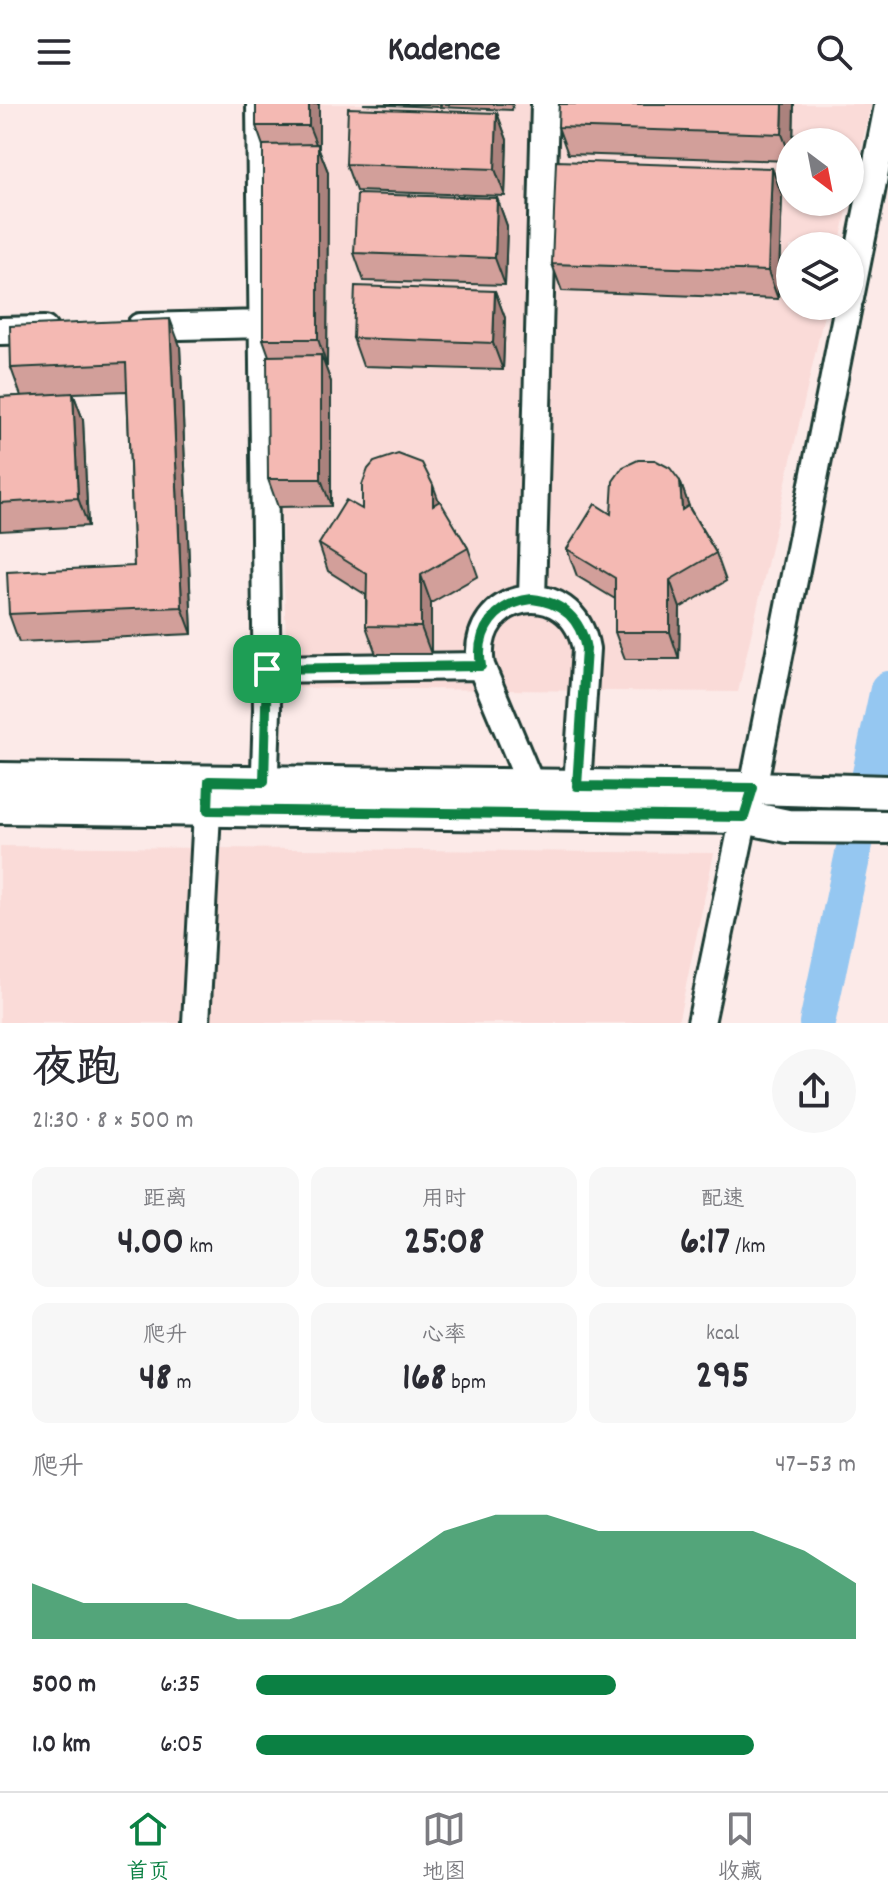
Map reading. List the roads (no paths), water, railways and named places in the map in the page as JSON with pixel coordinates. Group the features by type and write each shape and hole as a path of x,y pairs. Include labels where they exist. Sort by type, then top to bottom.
{"main road":[{"path":"0,779 208,795 264,796 749,802 797,790 888,792"},
{"path":"264,796 531,785 577,786 749,802 787,826 888,827"},
{"path":"0,807 208,795"}],"street":[{"path":"260,104 267,669 264,796"},
{"path":"532,599 545,104"},
{"path":"863,232 888,106"},
{"path":"701,1023 749,802 845,320"},
{"path":"108,328 263,324"},
{"path":"0,331 62,329"},
{"path":"531,785 481,666 480,642 490,620 509,604 532,599 555,603 565,610 573,617 584,637 586,649 577,786"},
{"path":"267,669 481,666"},
{"path":"196,1023 208,795"}],"waterway":[{"path":"817,1023 888,689"}]}
